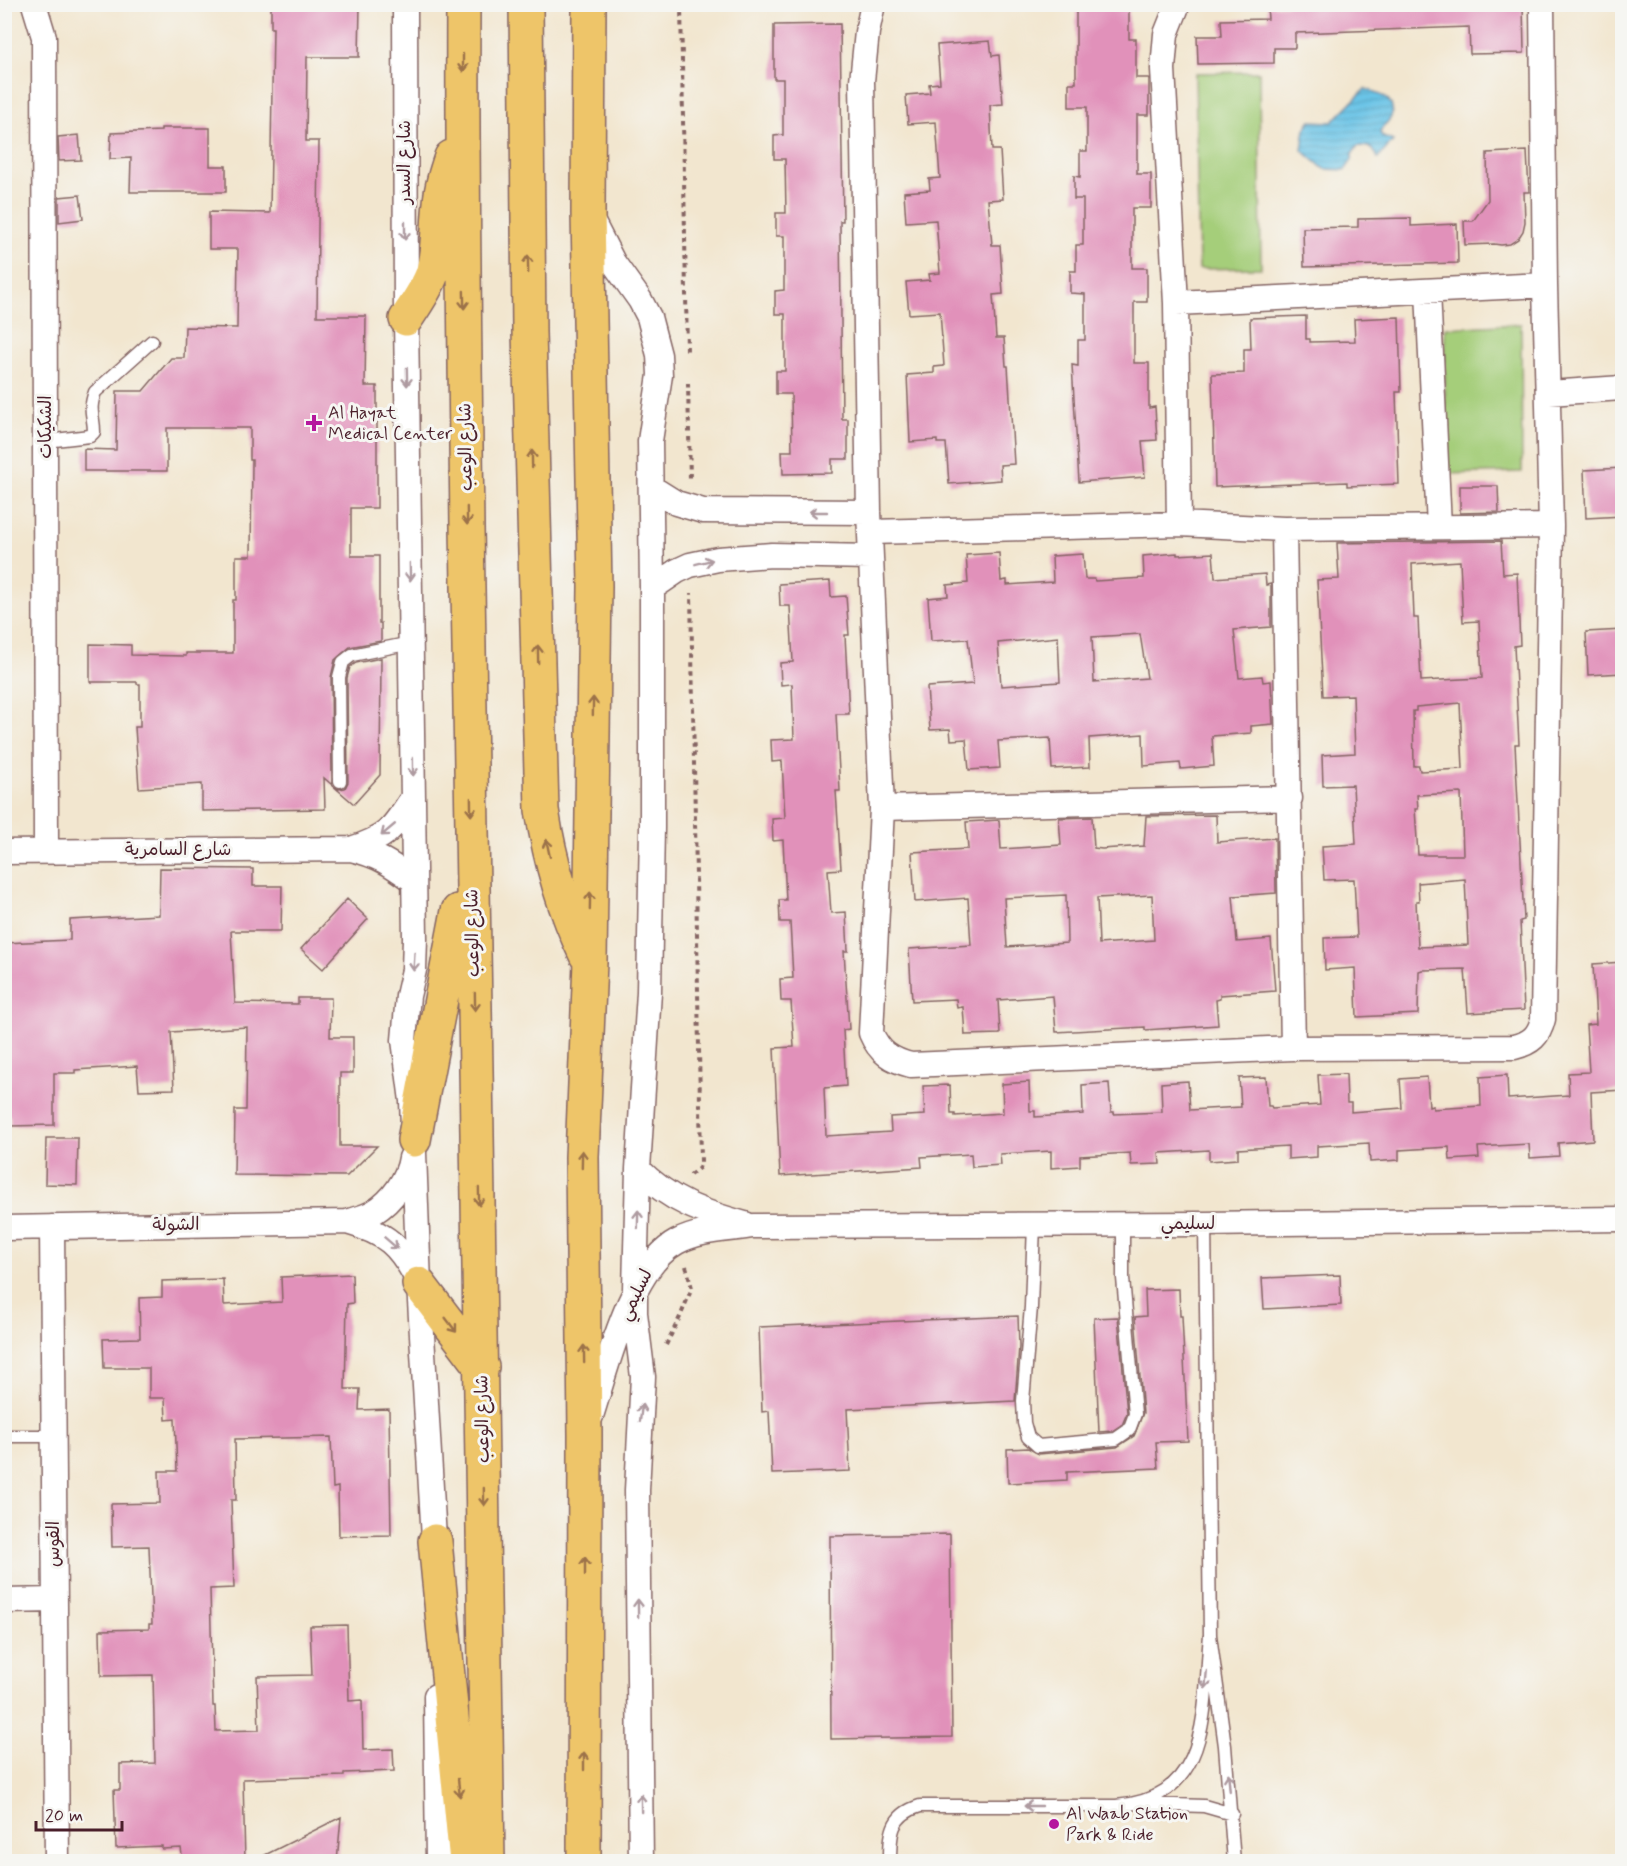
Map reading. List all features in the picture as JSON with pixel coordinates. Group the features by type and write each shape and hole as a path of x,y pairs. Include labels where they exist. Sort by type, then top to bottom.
{"main road":[{"name":"شارع الوعب","path":"464,4 462,134 471,842 482,1367 488,1862"},
{"path":"526,4 529,332 542,810 548,850 558,888 572,926 590,962"},
{"path":"584,1862 585,1434 582,1157 590,962 595,586 588,213 590,4"},
{"path":"406,318 420,298 431,276 437,251 444,179 462,134"},
{"path":"414,1140 471,842"},
{"path":"420,1284 482,1367"},
{"path":"435,1541 466,1862"}],"street":[{"name":"الشكيكات","path":"34,4 44,38 46,851"},
{"name":"شارع السدر","path":"405,4 406,318"},
{"path":"873,4 867,32 862,81 870,522 882,808 872,1033 877,1046 897,1061 910,1065 1293,1048 1514,1047 1526,1044 1536,1037 1543,1019 1551,526 1545,285 1542,4"},
{"path":"1178,4 1166,34 1163,69 1176,303 1179,524"},
{"path":"588,213 614,262 640,300 656,336 660,375 650,441 652,828 649,992 638,1169 635,1290 635,1313 643,1377 636,1490 641,1862"},
{"path":"1176,303 1545,285"},
{"path":"1428,291 1439,527"},
{"path":"406,318 414,970 408,996 404,1040 412,1101 435,1541 438,1862"},
{"path":"1549,393 1623,388"},
{"path":"651,488 676,503 690,508 716,512 870,522 1179,524 1284,529 1551,526"},
{"path":"1284,529 1293,1048"},
{"path":"652,588 690,565 718,559 772,555 871,556"},
{"name":"شارع السامرية","path":"351,849 373,842 393,827 413,796"},
{"path":"882,808 1290,798"},
{"name":"شارع السامرية","path":"4,852 351,849 373,854 413,880"},
{"name":"الشولة","path":"347,1222 374,1212 396,1193 409,1168 414,1140"},
{"name":"لسليمي","path":"638,1169 650,1181 678,1201 704,1212 753,1226"},
{"name":"لسليمي","path":"585,1434 635,1290 654,1259 676,1242 699,1234 753,1226 1623,1219"},
{"name":"الشولة","path":"4,1227 347,1222 371,1229 392,1242 408,1261 420,1284"},
{"name":"القوس","path":"52,1227 57,1862"},
{"path":"4,1601 55,1600"}],"lane":[{"path":"46,441 90,435 94,432 90,413 95,392 152,341"},
{"path":"340,781 339,677 343,662 352,655 411,644"},
{"path":"1034,1224 1031,1307 1023,1401 1024,1423 1028,1437 1038,1446 1116,1439 1129,1430 1135,1414 1123,1278 1123,1224"},
{"path":"1137,1804 1157,1797 1174,1785 1197,1750 1202,1730 1210,1635 1205,1224"},
{"path":"4,1436 53,1436"},
{"path":"1210,1635 1232,1814 1231,1860"},
{"path":"890,1862 890,1839 896,1821 911,1809 920,1806 1197,1805 1232,1814"}],"path":[{"path":"681,4 687,352"},
{"path":"688,376 690,508"},
{"path":"678,1201 682,1181 694,1174 701,1162 690,565"}],"green space":[{"path":"1259,72 1261,268 1199,269 1195,73"},
{"path":"1521,324 1522,472 1445,474 1445,328"}],"water":[{"path":"1365,89 1385,98 1392,106 1391,117 1380,133 1383,137 1393,141 1378,158 1370,148 1358,146 1345,170 1324,169 1302,150 1305,129 1310,121 1332,122"}],"building":[{"path":"271,4 360,4 359,57 307,57 306,141 319,141 317,316 366,316 365,386 377,386 377,508 351,508 351,556 379,556 381,641 350,647 335,660 331,677 333,786 324,778 325,809 202,811 202,784 139,788 135,727 140,727 140,684 137,682 90,682 90,644 131,645 131,655 186,656 186,653 233,653 236,556 251,556 250,428 167,428 167,471 84,471 84,449 116,450 117,391 143,391 171,358 184,358 185,327 237,328 238,249 209,249 209,212 270,213 273,28 271,28"},
{"path":"1076,4 1129,4 1129,39 1136,39 1136,78 1149,78 1149,115 1137,115 1137,174 1151,174 1151,208 1132,208 1132,268 1147,268 1147,302 1134,302 1134,363 1149,363 1149,408 1155,407 1157,440 1142,441 1145,477 1079,482 1072,365 1078,366 1078,340 1085,340 1085,294 1070,293 1070,271 1076,271 1076,245 1083,245 1083,199 1074,199 1074,176 1080,177 1080,151 1087,151 1087,107 1069,107 1069,83 1076,83"},
{"path":"1523,4 1524,53 1470,54 1469,27 1295,33 1295,48 1274,48 1274,63 1198,64 1197,36 1222,36 1221,20 1268,19 1267,6"},
{"path":"840,24 843,221 840,221 842,419 848,419 848,459 832,459 832,473 783,474 782,451 792,451 791,394 776,394 776,371 785,371 785,314 775,314 775,291 784,290 784,236 776,236 776,213 786,213 785,159 774,159 774,136 783,135 783,79 774,79 774,25"},
{"path":"990,41 992,56 999,55 1003,104 990,105 992,150 1000,150 1003,199 988,200 992,245 1000,245 1003,294 993,295 996,338 1004,338 1006,366 1008,366 1014,464 1000,465 1001,480 949,484 946,443 937,443 937,440 910,442 907,375 934,373 934,367 944,366 940,312 909,314 906,282 930,280 929,274 940,273 936,220 906,222 904,192 930,190 929,179 940,178 936,122 908,124 906,95 930,93 929,84 940,83 937,45"},
{"path":"161,128 210,128 210,166 226,166 226,192 130,192 131,158 110,159 111,133 161,131"},
{"path":"79,135 81,160 59,161 58,137"},
{"path":"1527,151 1529,192 1524,192 1525,222 1518,239 1510,244 1465,245 1464,221 1473,221 1488,200 1487,153"},
{"path":"80,195 83,219 59,222 59,197"},
{"path":"1411,218 1411,226 1457,224 1458,263 1304,267 1303,228 1358,227 1358,219"},
{"path":"1306,316 1306,339 1310,339 1310,342 1355,341 1354,319 1399,317 1401,392 1396,392 1399,484 1347,486 1347,482 1215,487 1212,374 1244,373 1244,349 1251,349 1250,318"},
{"path":"1623,468 1623,516 1586,518 1584,470"},
{"path":"1460,486 1498,486 1499,512 1460,513"},
{"path":"1501,541 1503,574 1517,573 1520,645 1514,646 1519,744 1515,744 1524,920 1520,921 1524,1010 1468,1013 1465,969 1422,970 1419,971 1418,1014 1357,1017 1355,968 1325,970 1324,938 1357,937 1354,879 1324,880 1322,846 1356,844 1353,785 1323,786 1322,755 1355,753 1353,695 1323,696 1317,580 1339,579 1337,543","holes":["1460,561 1463,622 1479,621 1482,678 1421,681 1418,618 1414,618 1412,564","1460,703 1463,769 1420,771 1419,766 1414,766 1413,711 1416,711 1416,707","1461,793 1463,855 1418,855 1415,809 1418,809 1417,795","1465,879 1468,945 1418,947 1416,901 1419,901 1418,883"]},
{"path":"999,553 1001,581 1007,580 1007,585 1053,582 1052,556 1083,554 1085,579 1095,581 1144,578 1143,556 1177,553 1177,555 1213,553 1215,578 1265,574 1266,585 1271,584 1271,627 1234,630 1239,678 1262,676 1263,682 1271,681 1273,724 1251,726 1251,733 1212,736 1214,766 1181,769 1180,763 1144,766 1143,734 1089,738 1090,767 1052,769 1050,738 998,741 1000,768 969,770 966,739 951,740 950,729 930,730 927,687 973,684 968,639 931,641 928,598 948,596 947,585 968,583 966,555","holes":["1140,634 1147,678 1094,682 1092,637","1058,637 1060,682 1001,686 998,643"]},
{"path":"830,581 831,597 846,596 849,635 845,635 849,714 836,714 840,791 836,791 841,869 828,870 831,913 846,912 848,951 844,951 849,1029 843,1030 846,1086 824,1088 826,1136 891,1132 890,1117 925,1115 923,1086 950,1085 951,1114 955,1116 1003,1113 1002,1084 1029,1082 1030,1111 1035,1111 1035,1117 1083,1114 1082,1085 1109,1083 1111,1112 1114,1114 1162,1112 1161,1083 1188,1081 1190,1110 1241,1107 1239,1078 1266,1077 1268,1106 1272,1108 1320,1105 1318,1075 1346,1074 1347,1103 1351,1103 1351,1112 1402,1108 1400,1079 1427,1077 1429,1107 1433,1106 1433,1109 1481,1106 1480,1077 1507,1075 1508,1099 1569,1095 1568,1073 1589,1072 1586,1025 1596,1024 1593,964 1623,962 1623,1090 1591,1092 1593,1140 1558,1143 1559,1156 1530,1158 1529,1144 1478,1147 1479,1158 1450,1160 1449,1147 1399,1150 1399,1160 1370,1162 1369,1143 1317,1146 1317,1157 1288,1159 1288,1146 1238,1149 1238,1159 1209,1161 1209,1150 1159,1153 1160,1164 1131,1165 1130,1153 1080,1156 1080,1166 1051,1168 1051,1151 1000,1154 1001,1165 972,1167 971,1154 921,1157 922,1167 780,1176 774,1048 794,1047 791,1001 781,1001 780,979 793,978 790,922 780,922 779,900 786,900 783,840 773,841 772,819 785,818 782,761 772,762 771,740 794,739 792,684 781,685 780,663 793,662 790,606 780,606 779,584"},
{"path":"1623,630 1623,673 1588,675 1586,632"},
{"path":"381,658 380,775 354,804 334,786 339,789 345,788 348,782 347,678 350,667 356,663"},
{"path":"1216,815 1217,842 1275,838 1276,893 1233,896 1237,942 1271,939 1275,991 1220,995 1220,999 1216,1000 1218,1025 1145,1030 1145,1027 1056,1032 1053,996 998,1000 1000,1034 965,1035 963,1007 957,1008 956,999 912,1001 909,949 971,945 968,898 915,902 912,852 968,849 966,822 999,820 1001,849 1061,845 1059,818 1092,817 1094,848 1144,846 1146,816","holes":["1066,895 1067,943 1007,947 1004,898","1152,895 1154,940 1099,944 1097,898"]},
{"path":"160,868 253,869 253,886 282,886 281,931 231,931 235,1003 298,1004 298,998 331,998 330,1037 353,1037 353,1073 340,1073 340,1146 377,1146 347,1176 234,1175 235,1110 246,1110 247,1027 171,1032 174,1089 139,1090 137,1066 54,1073 54,1125 10,1126 10,1115 4,1115 4,943 70,940 70,920 159,915"},
{"path":"347,899 368,919 323,969 301,949"},
{"path":"46,1138 78,1138 77,1185 45,1184"},
{"path":"352,1274 353,1303 347,1304 345,1389 360,1389 359,1410 389,1409 391,1535 339,1536 338,1487 333,1488 331,1437 235,1439 236,1500 231,1500 234,1588 210,1589 213,1706 215,1706 216,1731 259,1730 257,1676 312,1675 310,1626 347,1625 349,1701 362,1700 363,1750 393,1749 394,1771 344,1773 344,1776 243,1779 245,1862 183,1862 181,1848 162,1849 162,1846 116,1848 114,1790 120,1790 120,1764 155,1763 153,1675 101,1676 100,1630 149,1629 149,1624 152,1624 149,1546 112,1547 111,1504 160,1503 159,1471 177,1471 175,1419 166,1420 165,1398 149,1398 149,1368 104,1368 103,1339 140,1338 139,1298 162,1297 162,1281 223,1279 224,1305 282,1302 281,1277"},
{"path":"1340,1275 1341,1305 1264,1309 1262,1278"},
{"path":"1179,1289 1188,1441 1156,1442 1158,1468 1067,1472 1067,1480 1008,1483 1007,1449 1028,1448 1039,1454 1117,1447 1134,1436 1143,1413 1135,1317 1146,1316 1145,1290"},
{"path":"1018,1316 1019,1346 1015,1401 847,1409 850,1471 772,1474 769,1411 762,1412 759,1327"},
{"path":"1118,1317 1127,1413 1122,1425 1113,1431 1099,1432 1094,1318"},
{"path":"950,1534 952,1737 831,1739 830,1536"},
{"path":"341,1817 337,1862 251,1862"}],"place":[{"name":"Al Hayat Medical Center","path":"314,423"},
{"name":"Al Waab Station Park & Ride","path":"1054,1824"}]}
